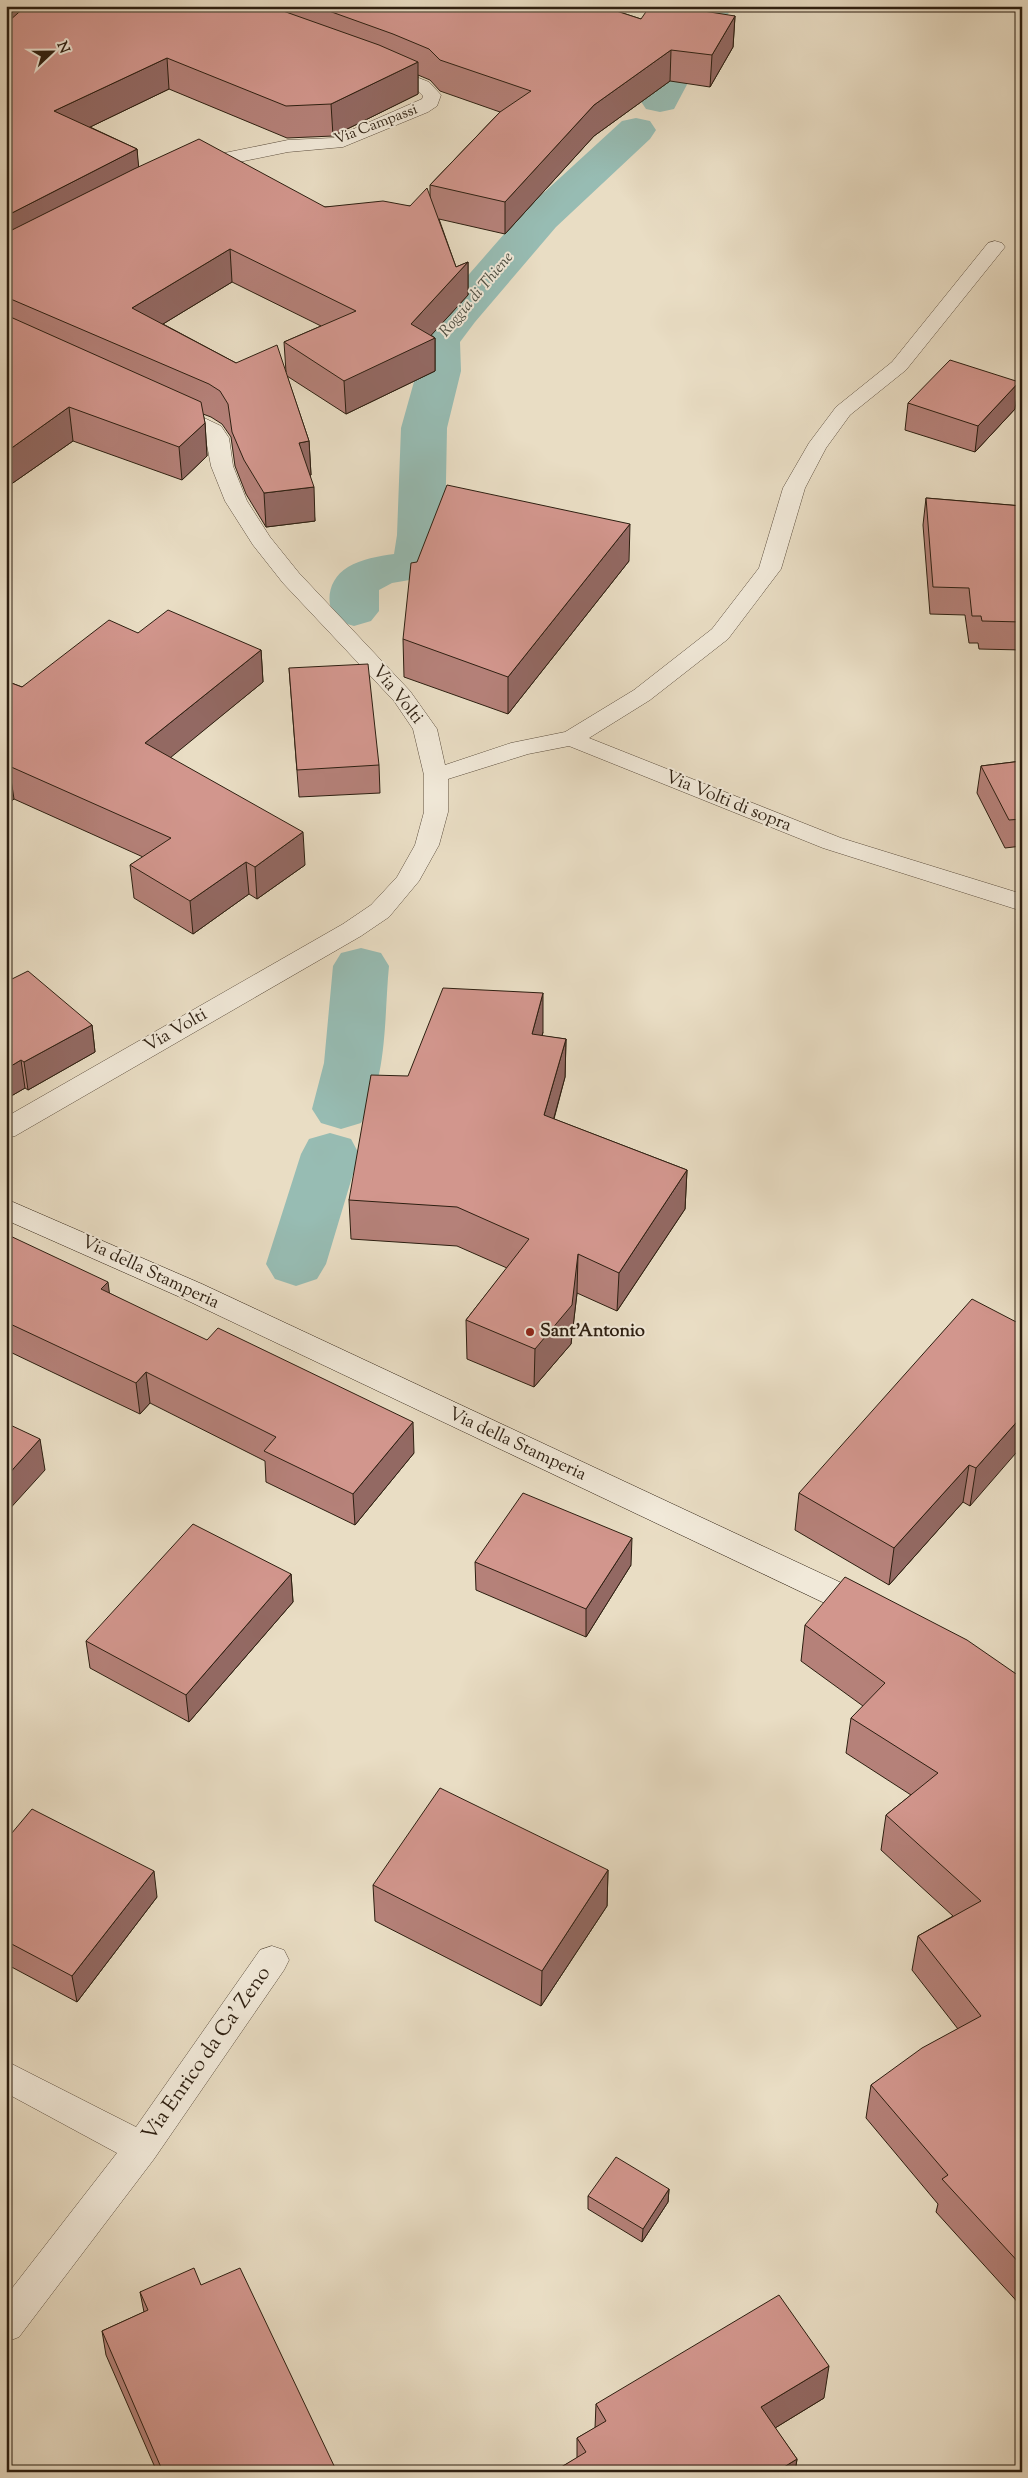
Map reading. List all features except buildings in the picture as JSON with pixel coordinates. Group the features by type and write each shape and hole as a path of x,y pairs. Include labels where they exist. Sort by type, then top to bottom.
{"street":[{"name":"Via Campassi","path":"181,171 198,164 246,153 288,146 336,143 421,108 430,102 432,95 424,86 370,65"},
{"path":"571,739 642,695 720,634 770,569 794,488 816,447 843,411 899,366 995,246"},
{"name":"Via Volti","path":"6,1129 352,930 380,911 406,881 427,845 436,812 436,775 424,729 402,696 291,578 261,540 236,502 222,466 218,438 214,430 203,423 152,401"},
{"name":"Via Volti di sopra","path":"436,775 468,768 548,740 571,739 832,843 1022,903"},
{"name":"Via della Stamperia","path":"6,1210 192,1291 488,1432 837,1594 888,1620"},
{"name":"Via Enrico da Ca' Zeno","path":"6,2326 142,2148 272,1960"},
{"name":"Via Enrico da Ca' Zeno","path":"6,2076 142,2148"}],"waterway":[{"name":"Roggia di Thiene","path":"660,100 698,26 715,6"},
{"name":"Roggia di Thiene","path":"354,611 355,588 365,577 373,573 416,566 421,535 424,428 439,371 438,342 459,313 541,218 636,130"},
{"name":"Roggia di Thiene","path":"341,1109 352,1063 361,966"},
{"name":"Roggia di Thiene","path":"296,1264 330,1154"}],"place":[{"name":"Sant'Antonio","path":"530,1332"}]}
